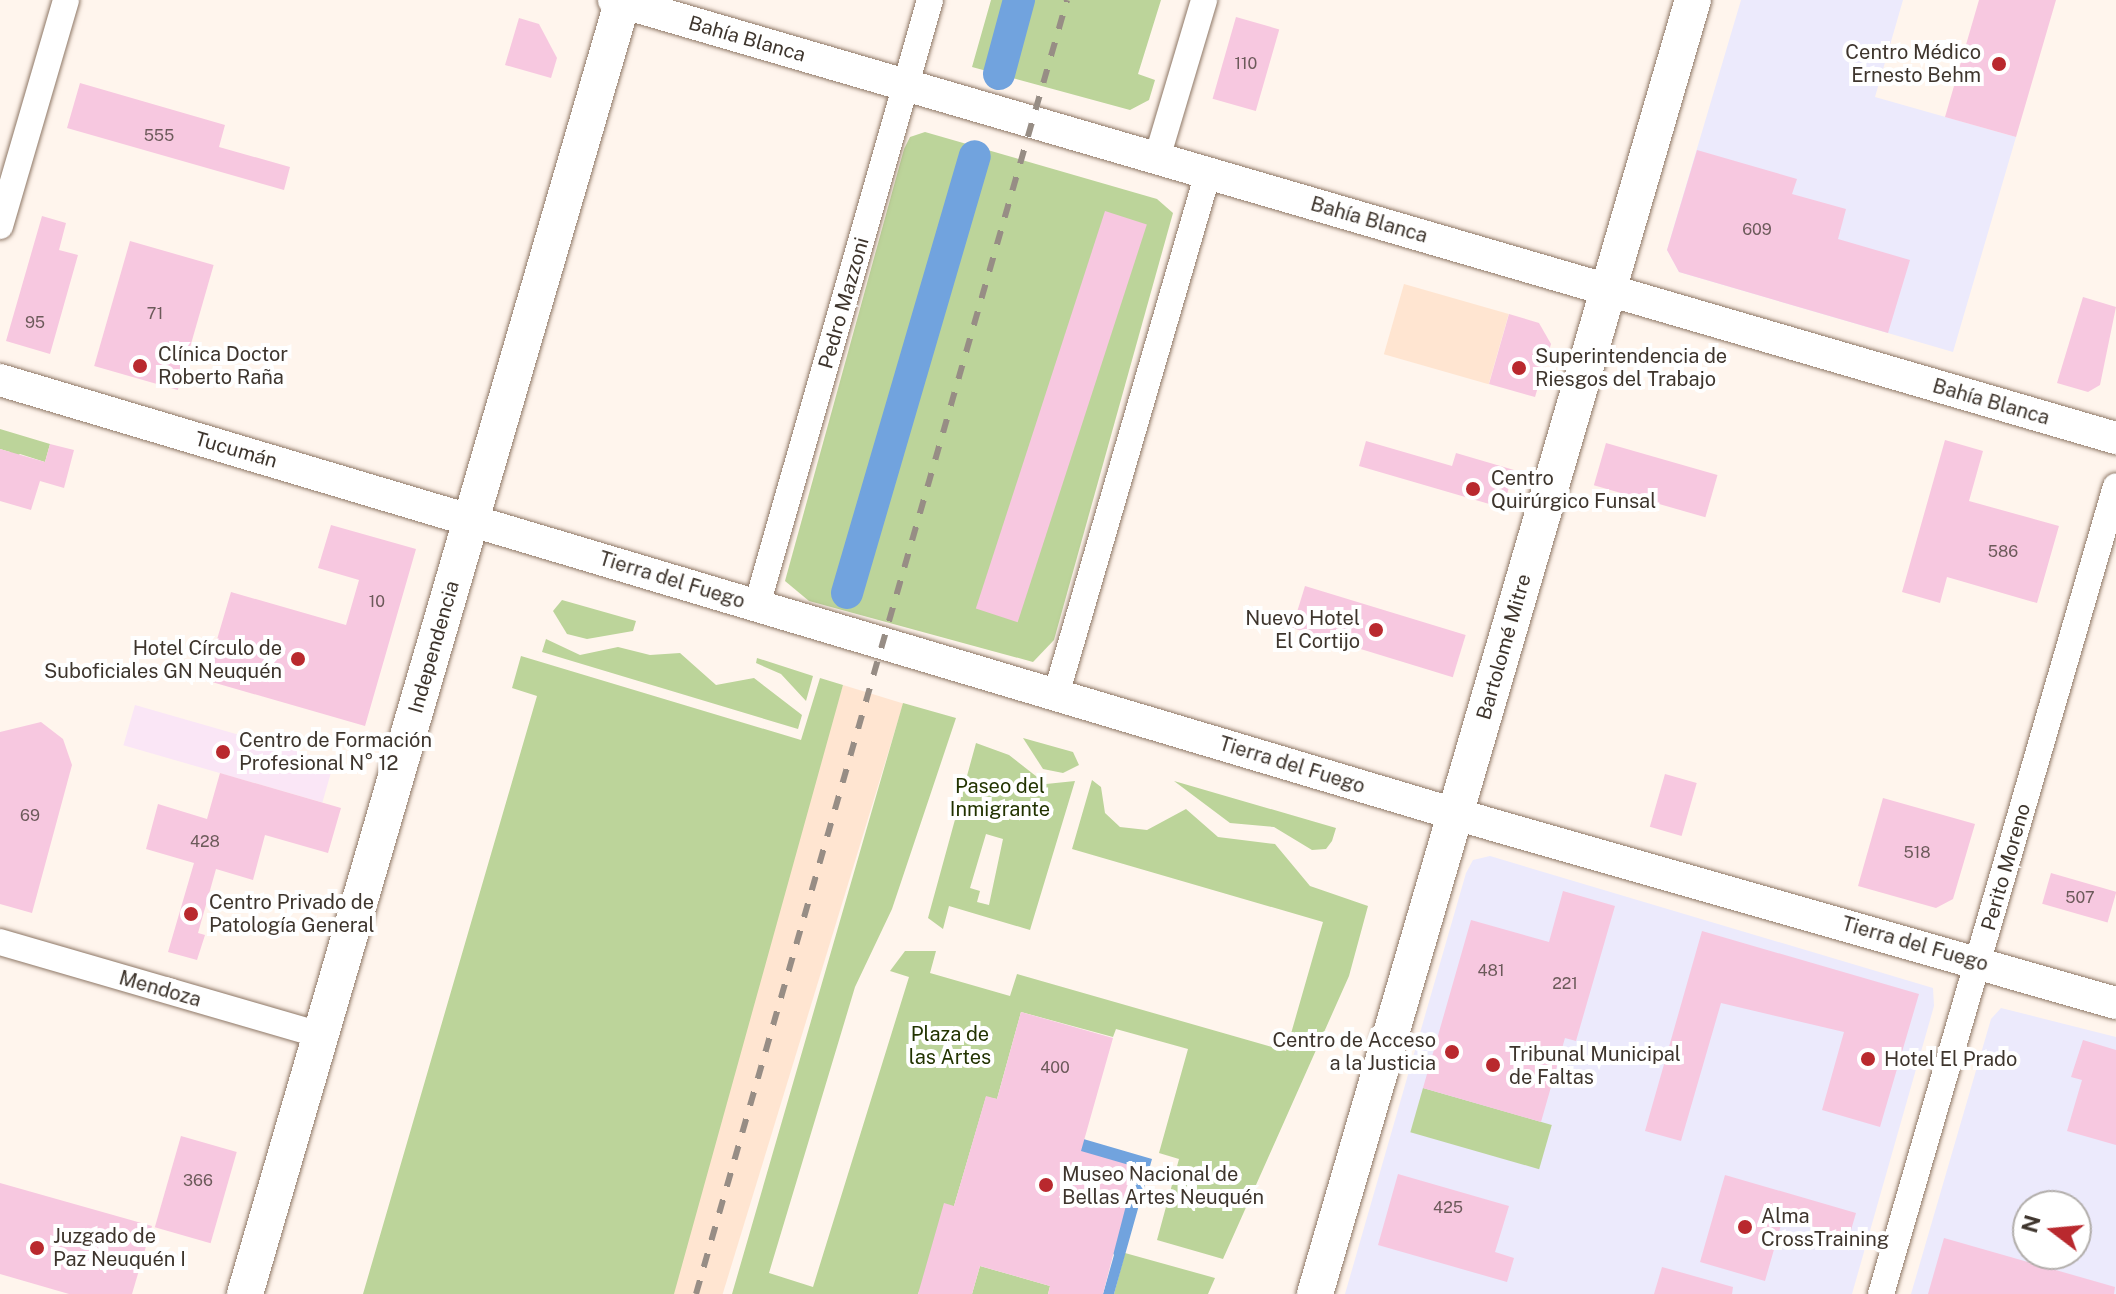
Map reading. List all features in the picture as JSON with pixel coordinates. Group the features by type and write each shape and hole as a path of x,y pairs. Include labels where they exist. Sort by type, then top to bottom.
{"main road":[{"name":"Bartolomé Mitre","path":"1315,1294 1693,0"},
{"name":"Independencia","path":"245,1294 257,1277 320,1035 620,1"}],"street":[{"path":"0,226 66,0"},
{"name":"Pedro Mazzoni","path":"757,605 930,0"},
{"path":"1157,158 1204,0"},
{"name":"Bahía Blanca","path":"620,1 2116,438"},
{"path":"1056,695 1208,173"},
{"name":"Tucumán","path":"0,380 471,520"},
{"name":"Perito Moreno","path":"1881,1294 2116,486"},
{"name":"Tierra del Fuego","path":"471,520 1455,814 2116,1003"},
{"name":"Mendoza","path":"0,942 320,1035"}],"shaded area":[{"path":"1741,0 1903,0 1875,97 2016,137 1953,352 1679,272 1667,250"},
{"path":"1404,284 1509,314 1489,384 1384,354"},
{"path":"843,685 903,703 723,1294 673,1294 658,1289"},
{"name":"Centro de Formación Profesional N° 12","path":"135,705 334,762 322,802 123,745"},
{"path":"1490,856 1933,988 1934,1006 1852,1294 1345,1294 1466,873 1473,860"},
{"path":"2001,1008 2116,1037 2116,1294 1911,1294 1991,1019"}],"green space":[{"path":"991,0 1161,0 1138,74 1155,80 1149,100 1130,110 972,67"},
{"path":"925,132 1157,199 1173,213 1054,640 1033,662 809,601 785,581 904,149 910,137"},
{"path":"0,429 50,444 45,462 20,454 7,462 10,452 0,449"},
{"path":"562,600 636,621 633,631 587,639 567,634 553,611"},
{"path":"546,639 580,655 618,647 650,655 680,653 716,685 754,678 802,715 798,729 542,652"},
{"path":"521,656 801,740 820,678 843,685 674,1294 363,1294 537,696 512,688"},
{"path":"757,658 813,676 806,701 781,674 756,663"},
{"name":"Plaza de las Artes","path":"903,703 956,718 892,909 855,987 769,1273 813,1287 909,977 890,971 905,951 936,951 930,973 1010,996 1017,974 1286,1051 1323,922 1072,849 1092,780 1101,787 1105,813 1120,827 1147,830 1186,809 1218,837 1275,844 1310,886 1368,906 1349,976 1223,1259 1157,1240 1179,1159 1159,1153 1188,1049 1116,1029 1113,1037 1021,1012 997,1099 986,1097 954,1206 918,1294 732,1294"},
{"name":"Paseo del Inmigrante","path":"1023,738 1073,752 1079,765 1063,773 1043,769"},
{"name":"Paseo del Inmigrante","path":"976,743 1009,755 1046,784 1075,781 1030,930 949,906 943,929 928,918","holes":["986,834 1003,839 989,905 977,902 980,891 970,888"]},
{"path":"1174,781 1336,828 1332,841 1326,849 1312,850 1274,827 1230,823"},
{"path":"1423,1088 1552,1125 1539,1169 1410,1132"},
{"path":"1125,1253 1215,1278 1208,1294 1114,1294"},
{"path":"980,1266 1050,1286 1048,1294 972,1294"}],"water":[{"path":"1056,1131 1152,1159 1114,1294 1103,1294 1114,1255 1052,1143"}],"building":[{"name":"Centro Médico Ernesto Behm","path":"1979,0 2056,0 2016,137 1945,117"},
{"path":"1236,17 1279,29 1256,111 1213,99"},
{"path":"519,18 539,24 557,58 551,78 505,65"},
{"path":"80,83 225,125 219,147 290,167 284,190 67,128"},
{"path":"1697,150 1797,179 1792,194 1846,209 1838,239 1910,260 1888,333 1679,272 1667,250"},
{"path":"1105,211 1147,225 1018,622 976,609"},
{"path":"42,216 66,223 59,250 78,255 50,354 6,341"},
{"path":"130,241 214,265 178,390 94,366"},
{"path":"2083,297 2116,307 2100,385 2088,392 2057,383"},
{"name":"Superintendencia de Riesgos del Trabajo","path":"1509,314 1539,323 1551,344 1535,397 1489,384"},
{"path":"1945,440 1983,451 1969,501 2059,526 2037,603 1947,577 1940,603 1902,592"},
{"name":"Centro Quirúrgico Funsal","path":"1366,441 1452,466 1456,453 1514,470 1503,508 1359,466"},
{"path":"1606,443 1718,475 1705,517 1594,485"},
{"path":"50,444 74,450 64,488 40,481 31,510 0,501 0,449 45,462"},
{"name":"Hotel Círculo de Suboficiales GN Neuquén","path":"331,525 416,549 365,726 205,680 231,592 346,625 359,580 318,568"},
{"name":"Nuevo Hotel El Cortijo","path":"1305,586 1466,635 1453,677 1292,628"},
{"path":"41,722 63,739 72,765 32,913 0,904 0,732"},
{"path":"220,773 341,808 328,853 265,835 253,880 216,869 198,933 205,935 197,960 168,952 194,863 146,849 158,804 207,819"},
{"path":"1665,774 1697,783 1682,836 1650,827"},
{"path":"1883,798 1975,824 1953,899 1936,908 1858,886"},
{"path":"2051,873 2116,892 2108,923 2042,904"},
{"path":"1563,891 1615,906 1576,1041 1565,1038 1541,1122 1423,1088 1471,920 1549,942"},
{"path":"1702,931 1919,994 1880,1127 1822,1110 1844,1032 1721,1003 1681,1141 1645,1131"},
{"name":"Museo Nacional de Bellas Artes Neuquén","path":"1021,1012 1113,1038 1081,1151 1136,1167 1103,1294 1048,1294 1050,1286 980,1266 972,1294 918,1294 944,1203 954,1206 986,1096 997,1099"},
{"path":"2083,1040 2116,1050 2116,1145 2067,1131 2082,1080 2071,1077"},
{"path":"181,1136 237,1152 211,1243 155,1227"},
{"path":"1398,1174 1509,1206 1495,1252 1514,1258 1507,1282 1378,1245"},
{"name":"Alma CrossTraining","path":"1725,1175 1856,1213 1849,1237 1783,1218 1765,1281 1700,1262"},
{"name":"Juzgado de Paz Neuquén I","path":"0,1183 152,1226 132,1294 69,1294 0,1274"},
{"path":"1944,1238 2012,1257 2012,1270 2056,1270 2115,1287 2114,1294 1928,1294"},
{"path":"1662,1267 1733,1287 1732,1294 1654,1294"}],"waterway":[{"path":"999,74 1019,0"},
{"path":"847,593 975,156"}],"railway":[{"path":"696,1294 1067,0"}],"place":[{"name":"Centro Médico Ernesto Behm","path":"1999,64"},
{"name":"Clínica Doctor Roberto Raña","path":"140,366"},
{"name":"Superintendencia de Riesgos del Trabajo","path":"1519,368"},
{"name":"Centro Quirúrgico Funsal","path":"1473,489"},
{"name":"Nuevo Hotel El Cortijo","path":"1376,630"},
{"name":"Hotel Círculo de Suboficiales GN Neuquén","path":"298,659"},
{"name":"Centro de Formación Profesional N° 12","path":"223,752"},
{"name":"Centro Privado de Patología General","path":"191,914"},
{"name":"Centro de Acceso a la Justicia","path":"1452,1052"},
{"name":"Hotel El Prado","path":"1868,1059"},
{"name":"Tribunal Municipal de Faltas","path":"1493,1065"},
{"name":"Museo Nacional de Bellas Artes Neuquén","path":"1046,1185"},
{"name":"Alma CrossTraining","path":"1745,1227"},
{"name":"Juzgado de Paz Neuquén I","path":"37,1248"}]}
